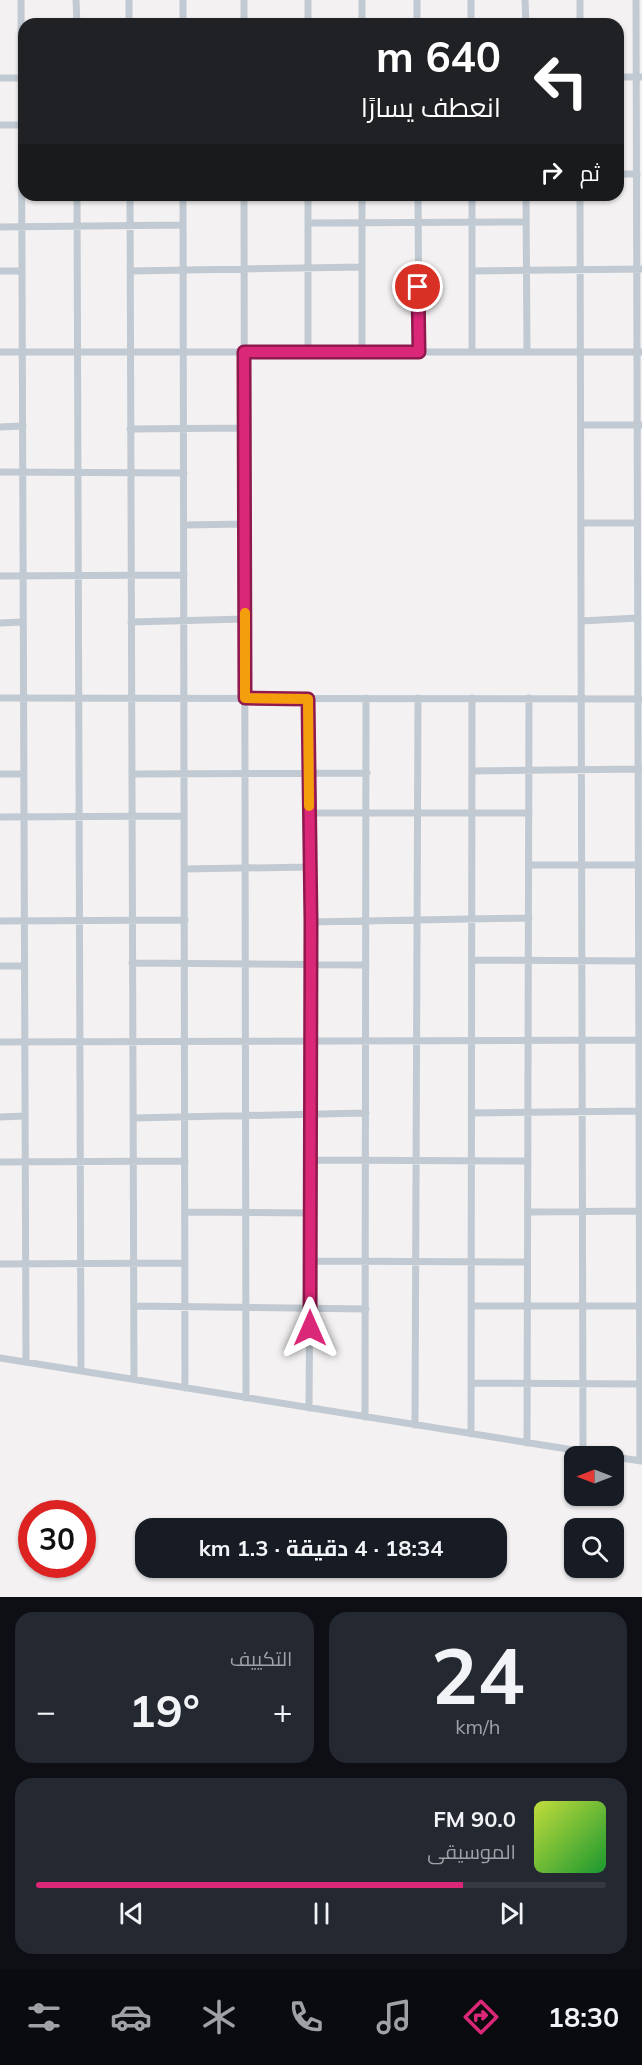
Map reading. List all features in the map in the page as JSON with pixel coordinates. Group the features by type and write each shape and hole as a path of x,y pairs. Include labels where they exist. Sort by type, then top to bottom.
{"street":[{"path":"21,0 21,18"},
{"path":"76,0 76,18"},
{"path":"129,0 129,18"},
{"path":"183,0 183,18"},
{"path":"244,0 244,18"},
{"path":"308,0 308,18"},
{"path":"362,0 362,18"},
{"path":"417,0 417,18"},
{"path":"471,0 471,18"},
{"path":"525,0 526,18"},
{"path":"580,0 580,18"},
{"path":"624,1459 641,1461 638,865 640,817 638,523 640,352 637,174 639,77 636,0"},
{"path":"0,78 18,78"},
{"path":"0,125 18,125"},
{"path":"624,174 637,174"},
{"path":"22,201 26,1362"},
{"path":"77,201 81,1371"},
{"path":"130,201 134,1379"},
{"path":"183,201 185,1388"},
{"path":"244,201 246,1398"},
{"path":"308,201 308,352"},
{"path":"362,201 362,352"},
{"path":"418,201 419,352"},
{"path":"472,201 472,352"},
{"path":"526,201 527,352"},
{"path":"580,201 583,1446"},
{"path":"308,223 526,222"},
{"path":"0,227 183,225"},
{"path":"130,271 183,272 362,267"},
{"path":"472,271 639,269"},
{"path":"0,271 22,271"},
{"path":"0,352 640,352"},
{"path":"580,425 640,425"},
{"path":"0,427 23,426"},
{"path":"130,429 244,428"},
{"path":"0,472 184,473"},
{"path":"581,523 638,523"},
{"path":"184,525 245,524"},
{"path":"0,576 184,575"},
{"path":"581,621 638,618"},
{"path":"131,622 245,619"},
{"path":"0,623 23,622"},
{"path":"0,698 640,699"},
{"path":"365,1417 366,698"},
{"path":"415,1425 419,918 418,698"},
{"path":"471,1434 472,698"},
{"path":"527,1443 529,698"},
{"path":"308,699 311,922 309,1408"},
{"path":"472,771 640,769"},
{"path":"132,774 367,773"},
{"path":"0,774 24,774"},
{"path":"309,813 529,813"},
{"path":"0,817 184,816"},
{"path":"529,865 638,865"},
{"path":"184,869 310,867"},
{"path":"311,922 419,918 470,920 529,918"},
{"path":"0,921 185,920"},
{"path":"472,960 640,961"},
{"path":"132,963 366,966"},
{"path":"0,966 24,966"},
{"path":"0,1042 640,1040"},
{"path":"471,1113 640,1111"},
{"path":"133,1118 366,1113"},
{"path":"0,1118 25,1116"},
{"path":"311,1160 528,1161"},
{"path":"0,1162 185,1161"},
{"path":"528,1212 639,1211"},
{"path":"185,1212 310,1213"},
{"path":"310,1261 528,1262"},
{"path":"0,1264 185,1263"},
{"path":"134,1306 366,1309"},
{"path":"471,1306 641,1306"},
{"path":"0,1358 564,1449"},
{"path":"471,1383 641,1384"}],"slow traffic":[{"path":"245,613 245,698 308,699 309,806"}],"route":[{"path":"310,1328 311,922 308,699 245,698 244,352 419,352 418,287"}]}
